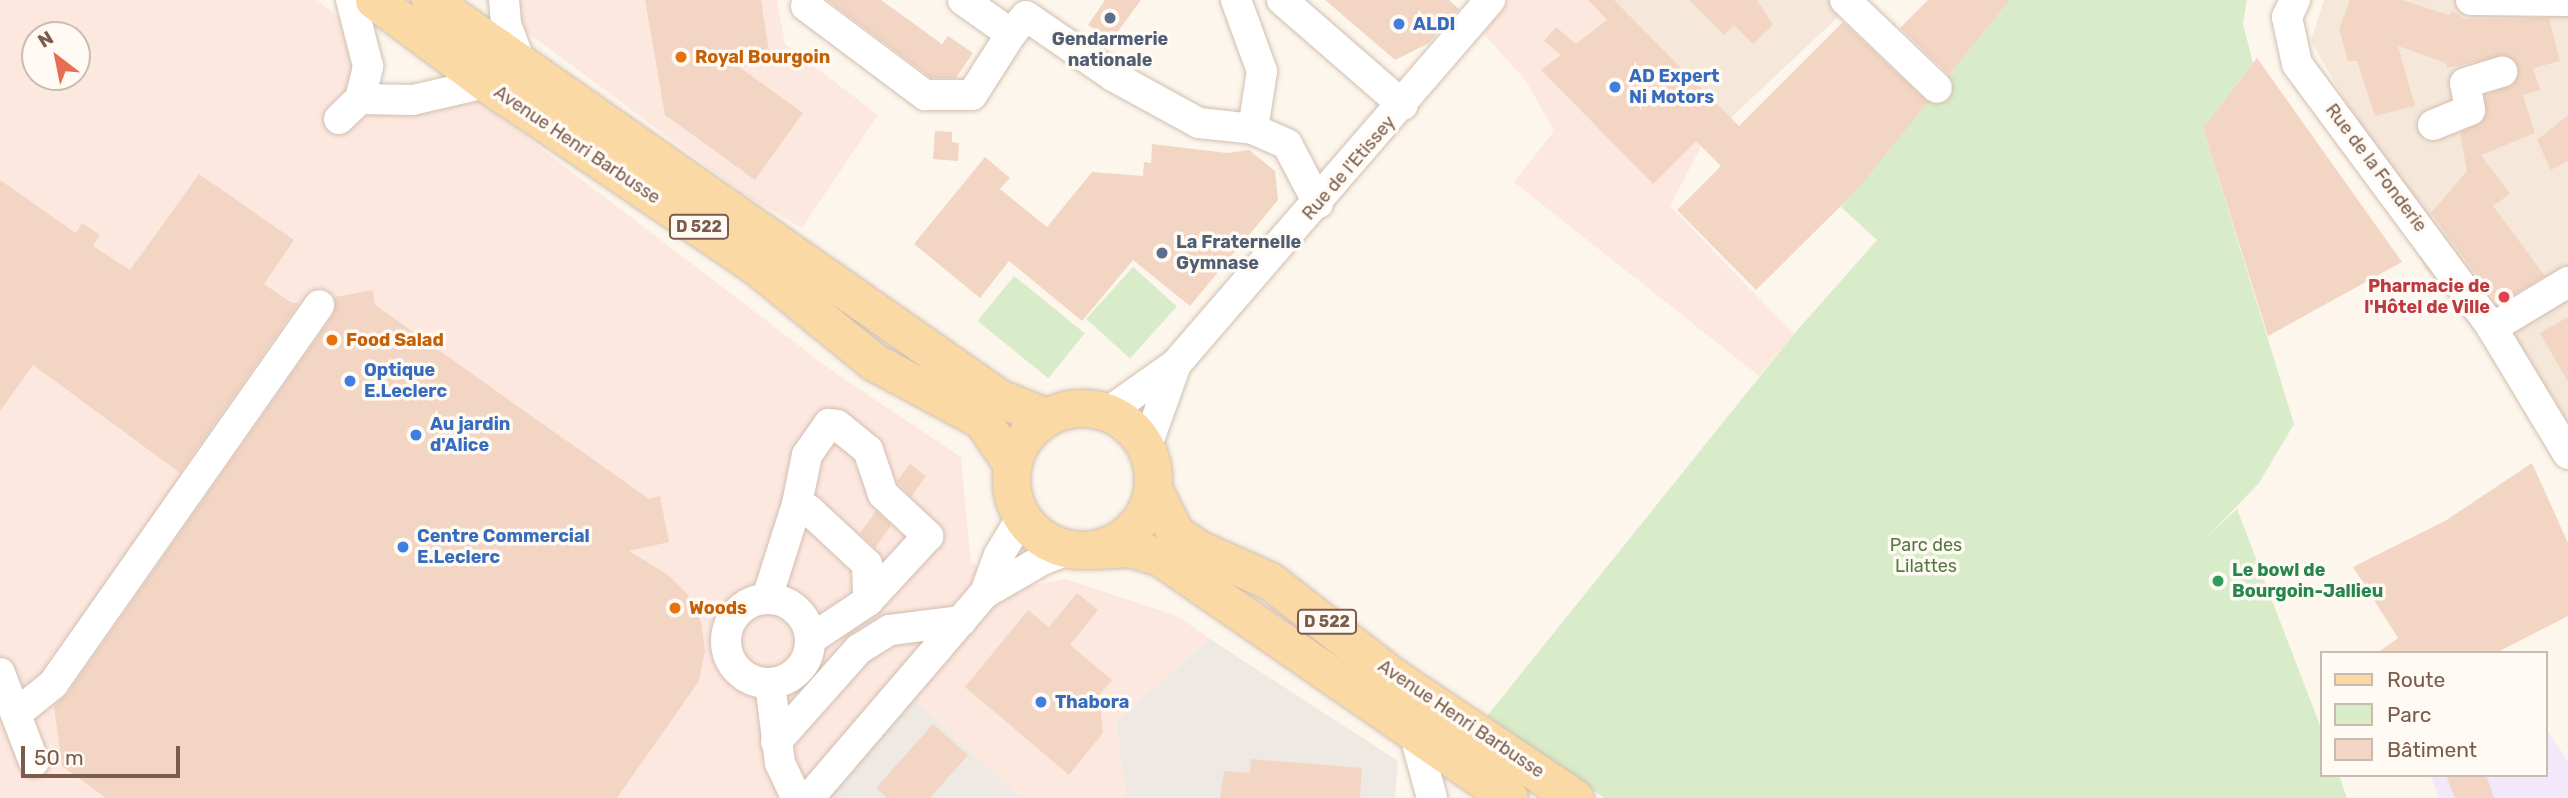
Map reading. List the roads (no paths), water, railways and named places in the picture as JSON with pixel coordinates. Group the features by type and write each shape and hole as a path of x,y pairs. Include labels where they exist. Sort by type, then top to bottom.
{"main road":[{"name":"Avenue Henri Barbusse","path":"374,0 486,83 755,265 874,362 982,419 1012,464"},
{"name":"Avenue Henri Barbusse","path":"430,0 999,398 1046,417"},
{"path":"1081,407 1108,412 1125,421 1146,448 1153,465 1153,489 1143,518 1122,539 1083,549 1041,537 1022,517 1012,494 1012,464 1024,438 1046,417 1081,407"},
{"name":"Avenue Henri Barbusse","path":"1153,489 1175,533 1199,549 1270,581 1395,678 1575,798"},
{"name":"Avenue Henri Barbusse","path":"1083,549 1129,548 1160,557 1509,798"}],"street":[{"path":"351,0 368,66 350,109 412,100 486,83"},
{"path":"504,0 506,24 521,64"},
{"path":"963,0 1011,34"},
{"path":"1236,0 1262,71 1253,129"},
{"path":"1282,0 1403,105"},
{"name":"Rue de l'Etissey","path":"1108,412 1176,364 1403,105 1490,0"},
{"path":"1844,0 1937,88"},
{"name":"Rue de la Fonderie","path":"2295,0 2287,17 2297,64 2492,328 2568,454"},
{"path":"2471,0 2568,1"},
{"path":"806,6 925,95 972,95 1011,34 1026,16 1113,76 1199,123 1253,129 1270,135 1295,152 1318,203"},
{"path":"2433,125 2470,110 2465,83 2502,72"},
{"path":"2492,328 2568,282"},
{"path":"16,714 53,684 319,305"},
{"name":"Rue de l'Etissey","path":"1146,448 1176,364"},
{"path":"767,598 797,504 807,455 829,424 837,425 868,450 883,494 928,536 868,601 811,639"},
{"path":"797,504 809,510 867,564 868,601"},
{"path":"985,593 999,555 1022,517"},
{"path":"809,798 985,593 1042,560 1083,549"},
{"path":"767,598 789,603 804,618 811,639 806,660 791,677 770,683 749,678 727,655 726,642 731,621 746,605 767,598"},
{"path":"776,742 859,649 890,630 961,621"},
{"path":"0,673 34,762"},
{"path":"770,683 776,742 796,798"},
{"path":"1414,732 1432,798"}],"place":[{"name":"Gendarmerie nationale","path":"1110,18"},
{"name":"ALDI","path":"1399,24"},
{"name":"Royal Bourgoin","path":"681,57"},
{"name":"AD Expert Ni Motors","path":"1615,87"},
{"name":"La Fraternelle Gymnase","path":"1162,253"},
{"name":"Pharmacie de l'Hôtel de Ville","path":"2504,297"},
{"name":"Food Salad","path":"332,340"},
{"name":"Optique E.Leclerc","path":"350,381"},
{"name":"Au jardin d'Alice","path":"416,435"},
{"name":"Centre Commercial E.Leclerc","path":"403,547"},
{"name":"Le bowl de Bourgoin-Jallieu","path":"2218,581"},
{"name":"Woods","path":"675,608"},
{"name":"Thabora","path":"1041,702"}],"park label":[{"name":"Parc des Lilattes","path":"1926,556"}]}
